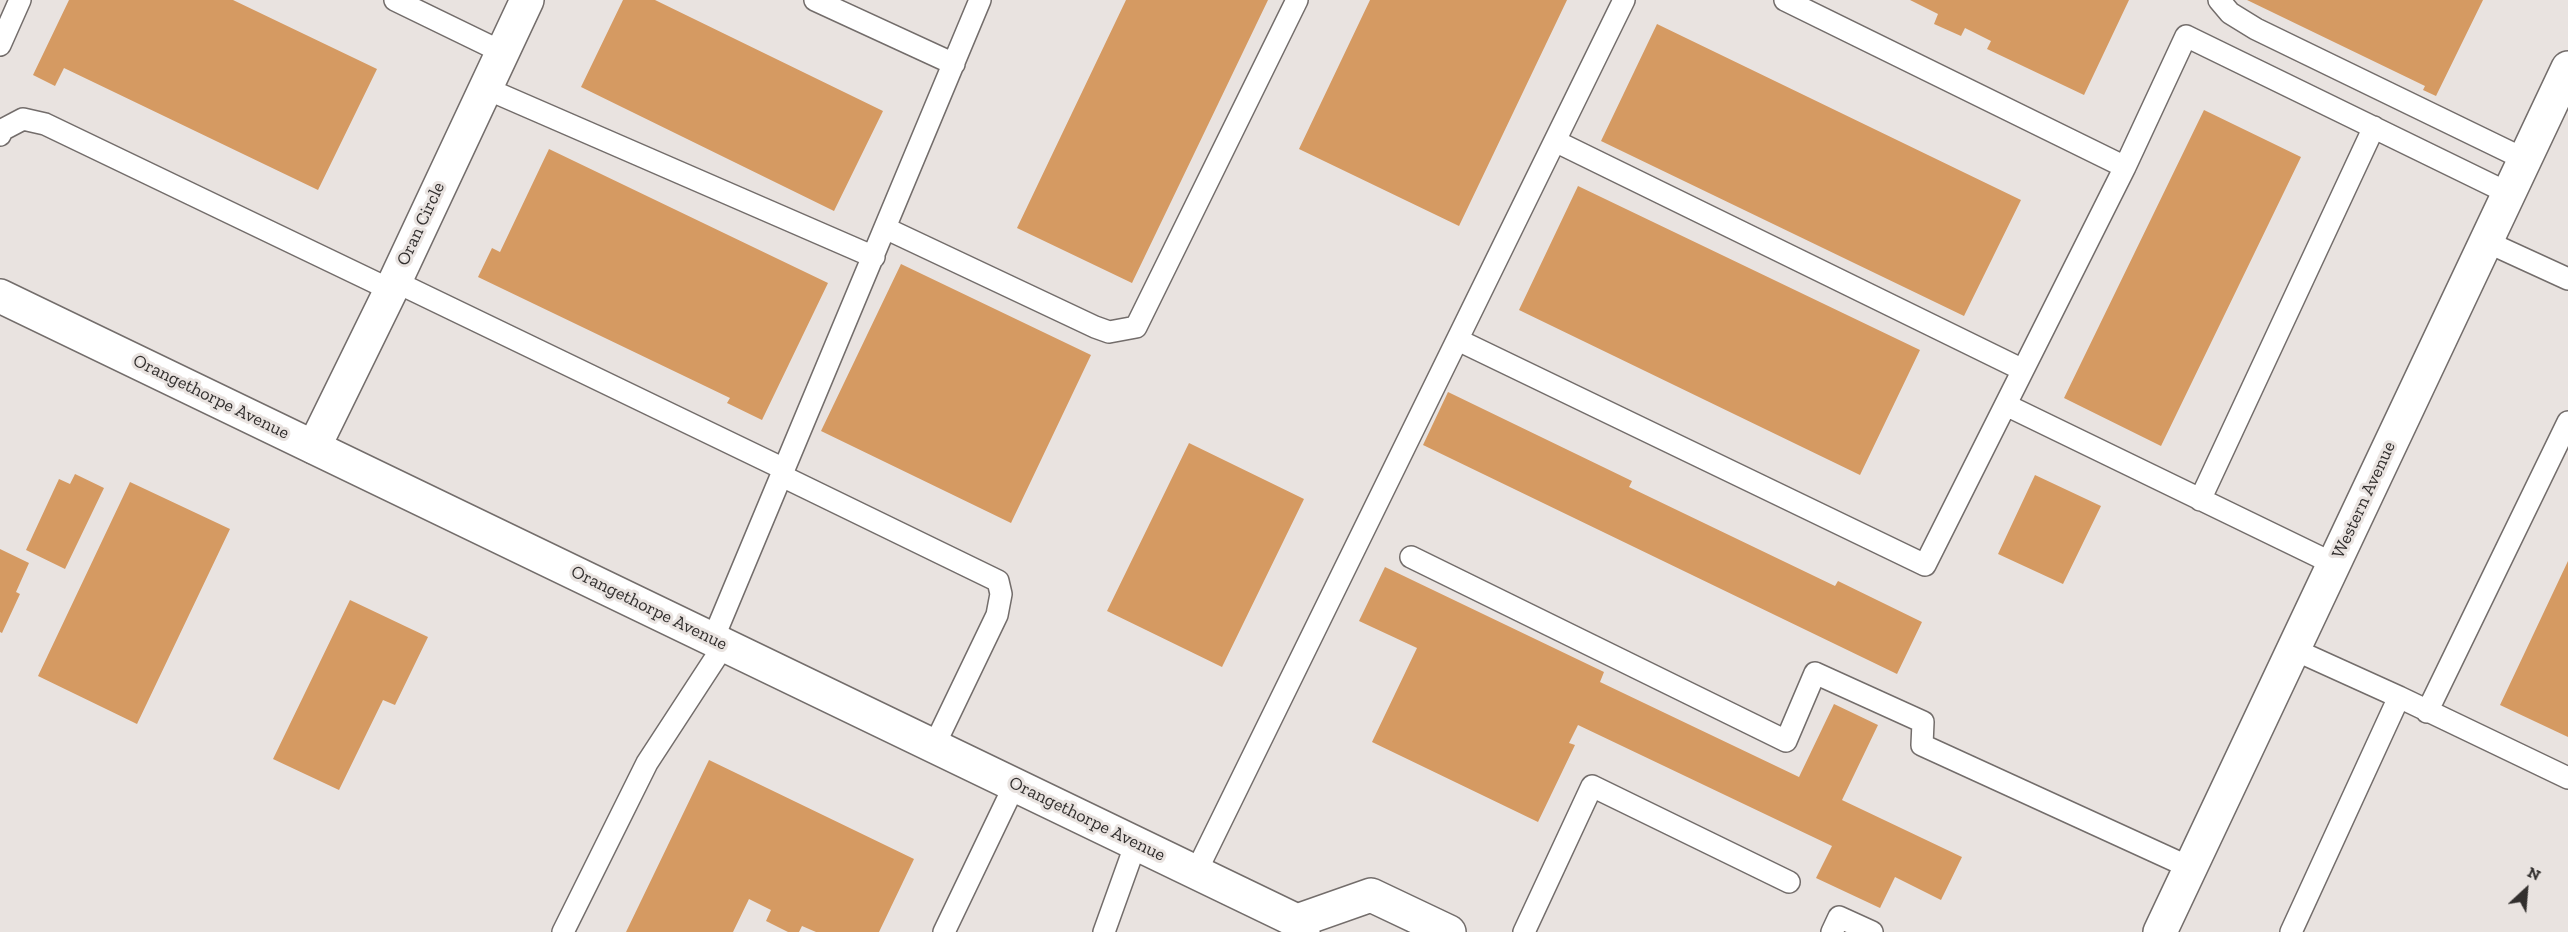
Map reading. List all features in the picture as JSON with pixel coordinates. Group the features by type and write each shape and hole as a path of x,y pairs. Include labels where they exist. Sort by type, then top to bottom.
{"main road":[{"name":"Oran Circle","path":"314,447 527,0"},
{"name":"Western Avenue","path":"2162,931 2568,68"},
{"name":"Orangethorpe Avenue","path":"0,296 1196,872 1297,928 1371,895 1449,932"}],"lane":[{"path":"0,45 20,0"},
{"path":"395,0 502,52"},
{"path":"815,0 954,64"},
{"path":"563,932 647,763 719,642 783,473 980,0"},
{"path":"885,228 1095,327 1108,332 1136,327 1297,0"},
{"path":"1196,872 1624,0"},
{"path":"1785,0 2125,167"},
{"path":"2219,0 2230,13 2256,29 2524,159"},
{"path":"1458,339 1925,565 2125,167 2186,36 2508,193"},
{"path":"485,88 873,257"},
{"path":"0,135 2,130 23,119 45,124 393,285 783,473 998,581 1001,594 997,615 934,746"},
{"path":"2200,500 2374,127"},
{"path":"1556,141 2023,370"},
{"path":"2486,241 2568,279"},
{"path":"2006,405 2334,564"},
{"path":"2427,712 2568,422"},
{"path":"1411,557 1786,741 1815,673 1923,723 1922,745 2191,868"},
{"path":"2294,649 2568,778"},
{"path":"2291,932 2399,697"},
{"path":"944,932 1015,784"},
{"path":"1524,932 1592,786 1789,882"},
{"path":"1104,932 1136,843"},
{"path":"1832,932 1839,917 1872,932"}],"building":[{"path":"69,0 233,0 377,69 318,190 64,68 55,86 33,75"},
{"path":"623,0 655,0 883,111 834,211 581,87"},
{"path":"1126,0 1268,0 1132,283 1017,228"},
{"path":"1370,0 1567,0 1459,226 1299,149"},
{"path":"1910,0 2129,0 2084,95 1987,49 1991,41 1965,28 1961,36 1934,24 1938,14"},
{"path":"2247,0 2483,0 2436,96 2423,90 2425,86"},
{"path":"1657,24 2021,200 1964,316 1601,141"},
{"path":"2204,110 2301,157 2161,446 2064,398"},
{"path":"549,149 828,283 762,420 727,403 730,398 478,277 492,248 500,252"},
{"path":"1578,186 1920,350 1860,475 1519,310"},
{"path":"901,264 1091,355 1011,523 821,431"},
{"path":"1448,392 1632,481 1629,487 1835,586 1838,581 1922,622 1897,674 1423,445"},
{"path":"1189,443 1304,499 1222,667 1107,611"},
{"path":"75,474 104,488 65,569 26,550 59,479 70,484"},
{"path":"2035,475 2101,506 2063,584 1998,554"},
{"path":"130,482 230,529 137,724 38,676"},
{"path":"0,549 29,563 16,592 20,594 2,633 0,632"},
{"path":"2568,561 2568,737 2500,705"},
{"path":"1385,567 1604,672 1600,682 1799,777 1834,704 1878,725 1842,800 1962,857 1941,900 1895,877 1880,908 1816,878 1832,846 1578,725 1569,743 1575,745 1538,822 1372,742 1417,648 1359,621"},
{"path":"350,600 428,637 395,705 383,700 339,790 273,759"},
{"path":"709,760 914,859 879,932 816,932 802,926 799,932 788,932 766,921 771,910 749,899 733,932 626,932"}]}
